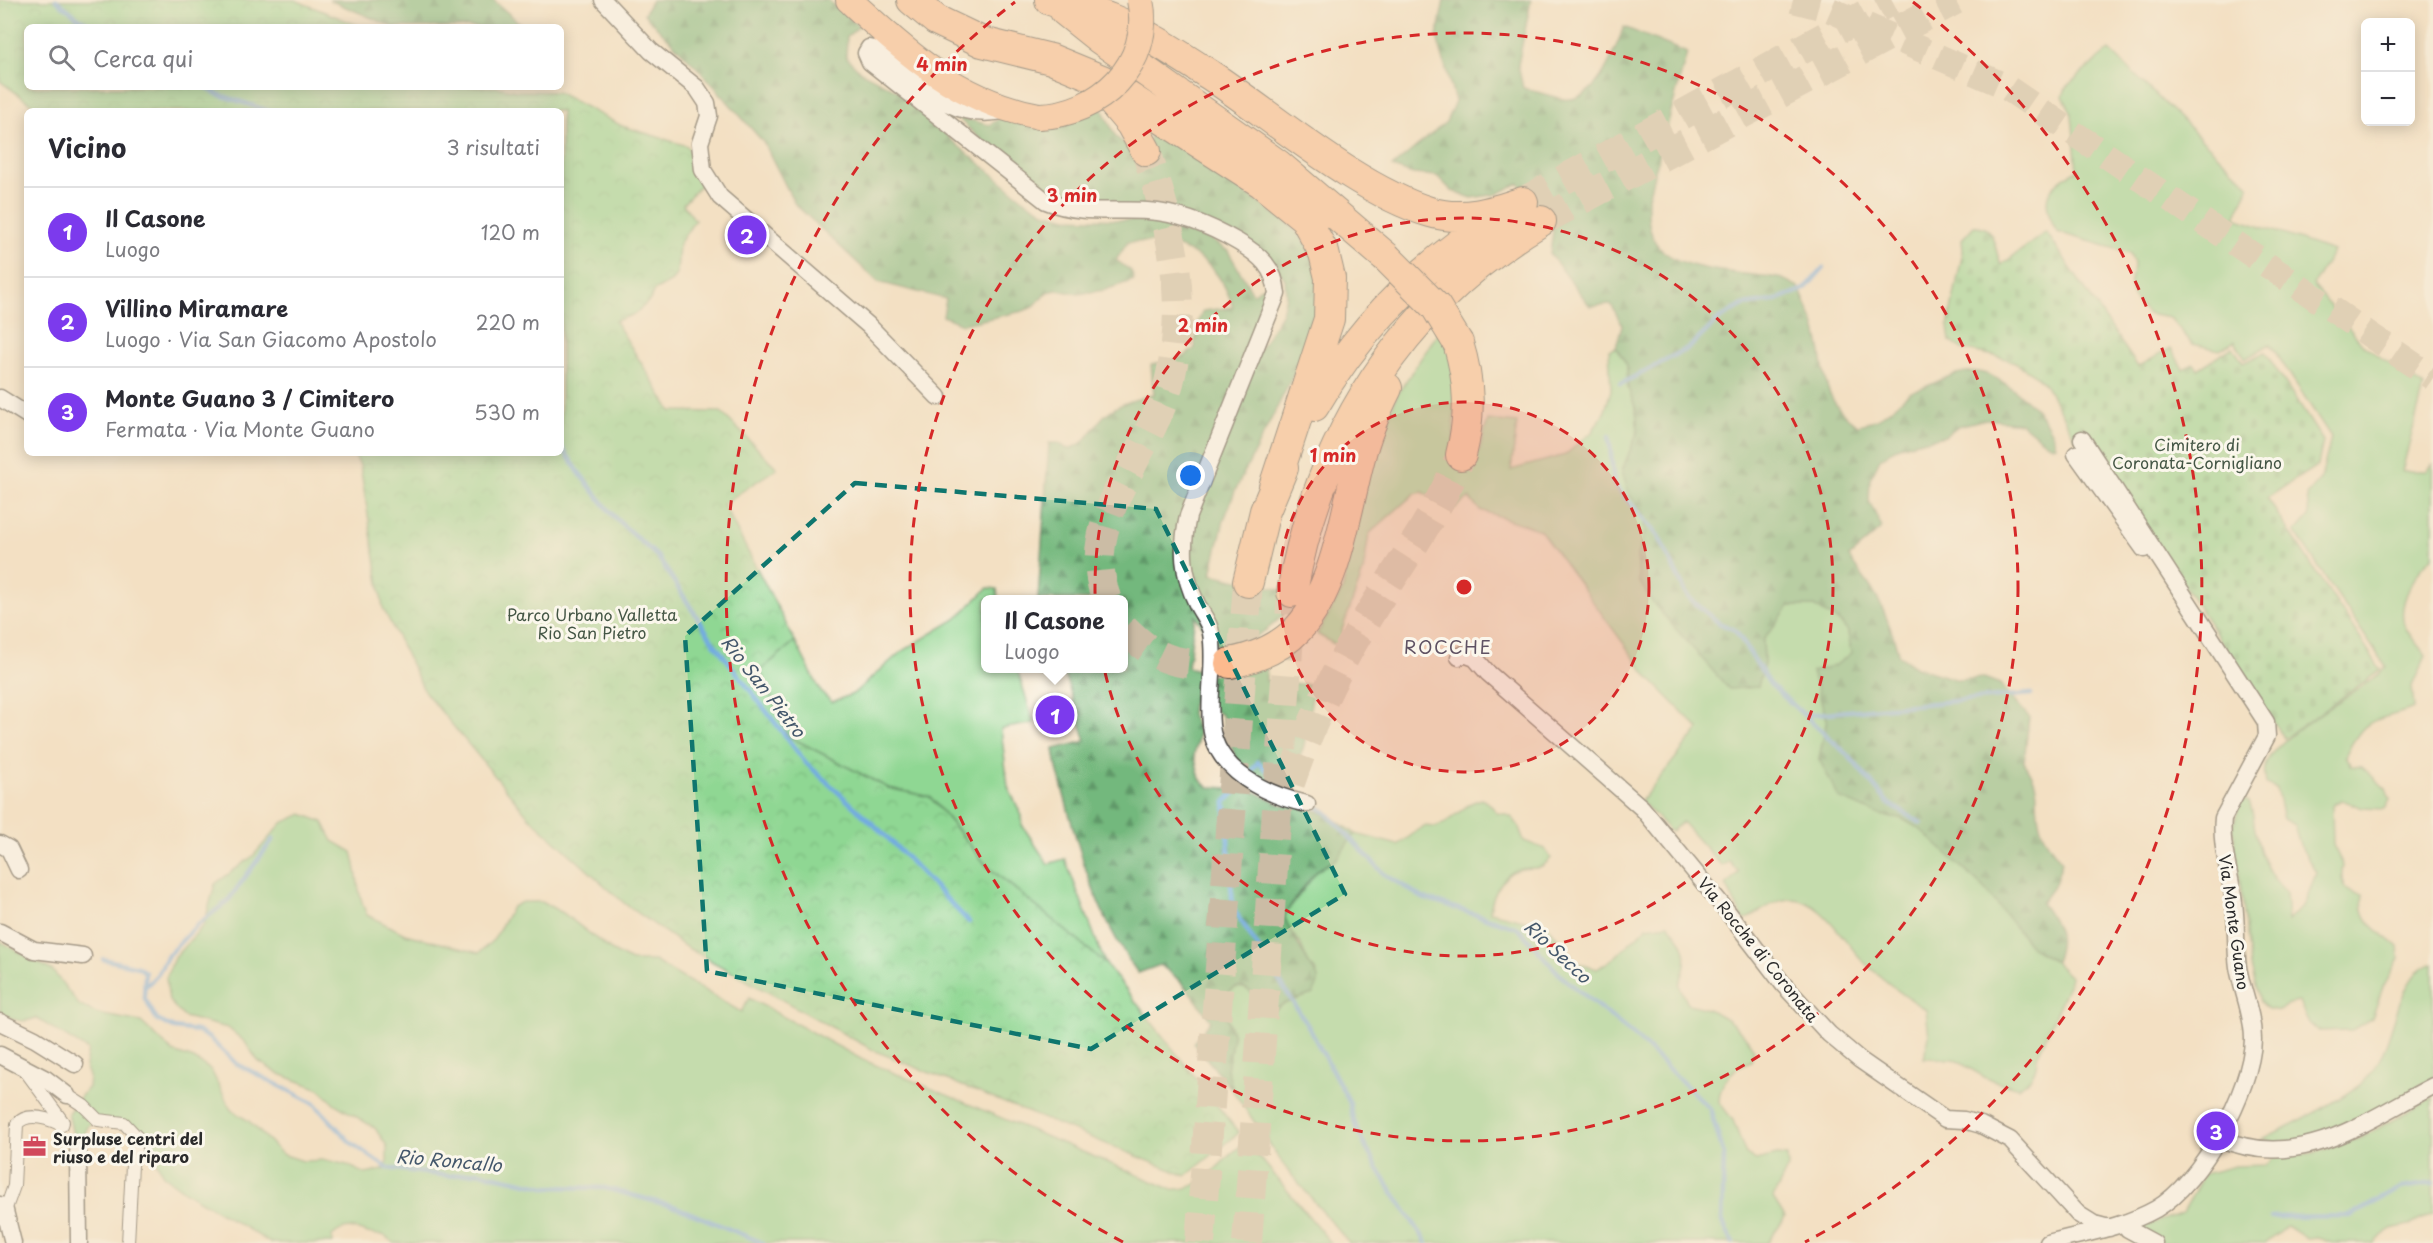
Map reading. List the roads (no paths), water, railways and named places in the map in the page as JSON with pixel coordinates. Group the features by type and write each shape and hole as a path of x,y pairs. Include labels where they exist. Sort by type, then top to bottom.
{"highway":[{"path":"912,0 936,20 982,42 1051,59 1102,80 1262,183 1305,218 1324,253 1330,278 1329,318 1257,536 1248,582"},
{"path":"1051,1 1112,19 1152,40 1209,75 1351,172 1404,202 1432,213 1457,216 1532,211"},
{"path":"1051,1 1100,39 1276,164 1386,257 1436,307 1458,344 1467,379 1469,408 1461,454"},
{"path":"1079,69 1122,112 1146,151"},
{"path":"1274,487 1316,403 1366,330 1422,272 1474,232 1532,211"},
{"path":"1292,592 1305,526 1340,438 1380,372 1420,321 1532,211"},
{"path":"1230,663 1249,659 1280,644 1299,628 1313,609 1330,568 1360,454 1375,414 1420,321"}],"main road":[{"path":"849,0 940,77 970,95 1007,110 1039,116 1073,112 1104,96 1118,81 1130,65 1137,45 1141,25 1140,0"}],"street":[{"path":"603,0 651,51 697,88 707,103 708,116 700,143 703,170 720,197 868,325 938,397"},
{"path":"1007,110 986,114 957,110 940,100 880,50 869,48 866,53 870,62 1046,201 1080,211 1148,211 1194,219 1243,245 1265,261 1272,271 1277,294 1188,516 1183,542 1183,559 1190,590 1211,630 1211,726 1220,749 1234,771 1248,781 1292,801 1307,804"},
{"path":"0,398 24,413"},
{"name":"Via Monte Guano","path":"2048,1243 2118,1226 2170,1200 2187,1182 2219,1138 2245,1075 2253,1037 2238,970 2234,901 2221,833 2223,818 2267,736 2268,730 2266,722 2164,567 2157,551 2079,447"},
{"name":"Via Rocche di Coronata","path":"1460,657 1464,654 1475,658 1488,673 1642,808 1728,911 1783,984 1829,1034 1868,1066 1945,1119 1964,1120 1982,1125 2010,1140 2078,1214 2094,1224 2128,1229 2154,1243"},
{"path":"0,844 9,849 20,870"},
{"path":"0,932 34,950 83,956"},
{"path":"0,1023 35,1039 75,1064"},
{"path":"0,1056 46,1079 84,1106 98,1120 124,1122 138,1138 132,1165 128,1243"},
{"path":"13,1243 2,1208 14,1186 17,1124 22,1118 31,1116 62,1125 63,1122 21,1065"},
{"path":"2219,1138 2260,1151 2309,1145 2359,1128 2433,1086"},
{"path":"78,1152 79,1243"}],"waterway":[{"name":"Rio San Pietro","path":"56,0 90,24"},
{"name":"Rio San Pietro","path":"211,90 260,108"},
{"path":"1621,384 1690,347 1719,319 1743,305 1773,301 1805,289 1823,268"},
{"path":"1609,436 1614,484 1658,536 1688,597 1719,623 1735,630 1770,684 1848,755 1889,804 1921,823"},
{"name":"Rio San Pietro","path":"564,450 615,518 658,557 714,643 806,763 884,834 969,922"},
{"path":"1805,715 2031,694"},
{"path":"1293,794 1258,762 1242,785 1225,802 1233,908 1308,1026 1350,1103 1353,1118 1370,1154 1427,1243"},
{"name":"Rio Secco","path":"1311,803 1326,812 1384,874 1423,898 1518,928 1561,976 1639,1040 1710,1109 1724,1155 1722,1222 1733,1243"},
{"path":"145,987 157,975 168,955 198,924 227,902 273,839"},
{"name":"Rio Roncallo","path":"103,959 138,967 145,972 144,997 157,1020 174,1028 197,1031 209,1038 237,1064 315,1104 350,1142 387,1168 449,1176 477,1172 545,1187 605,1188 676,1207 763,1243"},
{"path":"2271,1217 2350,1216 2401,1188 2433,1183"}],"tunnel":[{"path":"1793,0 1828,9 2003,85 2433,378"},
{"path":"1523,202 1892,0"},
{"path":"1541,221 1955,0"},
{"path":"1106,595 1100,570 1101,541 1109,513 1121,485 1163,402 1176,345 1178,316 1174,261 1163,206 1146,151"},
{"path":"1290,783 1311,727 1337,672 1369,614 1439,503 1461,455"},
{"path":"1200,1243 1248,582"},
{"path":"1247,1243 1292,592"},
{"path":"1128,632 1149,649 1172,660 1198,664 1230,663"}],"place":[{"name":"Villino Miramare","path":"747,235"},
{"name":"Il Casone","path":"1055,715"},
{"name":"Monte Guano 3 / Cimitero","path":"2216,1131"},
{"name":"Surpluse centri del riuso e del riparo","path":"35,1147"}],"district":[{"name":"ROCCHE","path":"1448,646"}],"park label":[{"name":"Cimitero di Coronata-Cornigliano","path":"2197,453"},
{"name":"Parco Urbano Valletta Rio San Pietro","path":"592,623"}]}
